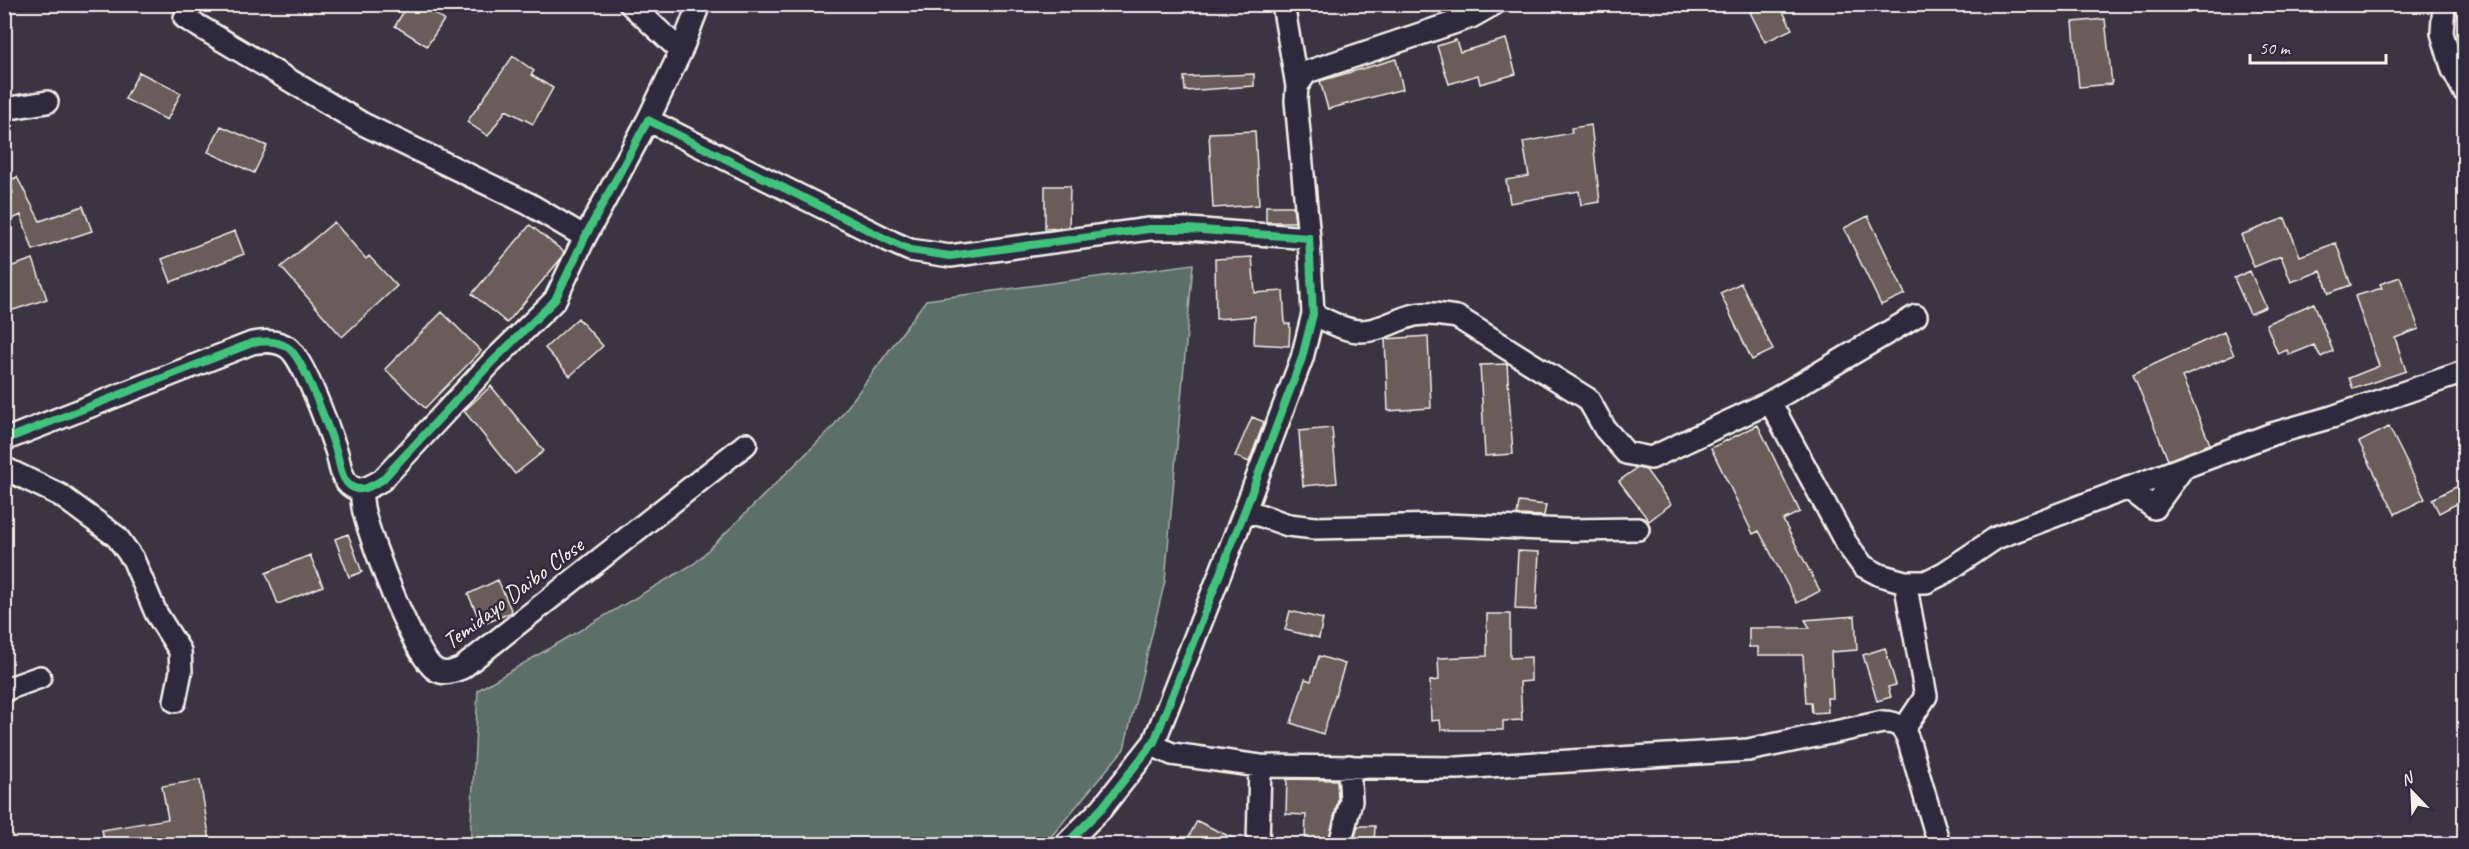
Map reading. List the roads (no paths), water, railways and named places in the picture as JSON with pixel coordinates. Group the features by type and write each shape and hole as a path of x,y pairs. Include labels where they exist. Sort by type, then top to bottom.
{"street":[{"path":"630,4 681,51"},
{"path":"4,440 252,343 278,342 290,348 301,365 337,452 346,482 354,488 362,489 382,480 490,364 555,300 585,237 648,120 681,51 699,4"},
{"path":"1066,844 1102,808 1154,742 1302,358 1313,314 1309,238 1297,112 1297,86 1283,4"},
{"path":"1297,86 1307,72 1471,16 1494,4"},
{"path":"2444,4 2442,33 2453,70 2464,91"},
{"path":"185,18 363,124 529,204 585,237"},
{"path":"4,109 47,102"},
{"path":"648,120 892,242 910,250 929,254 950,256 978,254 1149,229 1189,229 1309,238"},
{"path":"1313,314 1347,329 1360,331 1378,329 1415,315 1435,314 1457,317 1588,399 1605,429 1626,453 1651,458 1770,402 1916,316"},
{"path":"1770,402 1846,543 1863,566 1880,575 1905,582 1926,582 1944,573 1996,537 2272,434 2332,417 2464,372"},
{"name":"Temidayo Daibo Close","path":"362,489 364,512 388,587 423,656 434,669 447,674 462,668 746,444"},
{"path":"4,468 60,495 117,537 133,560 156,613 180,651 181,671 175,701"},
{"path":"2128,488 2154,508 2183,468"},
{"path":"1245,510 1288,525 1316,528 1445,525 1557,530 1638,529"},
{"path":"1904,729 1926,696 1905,582"},
{"path":"4,690 40,677"},
{"path":"1154,742 1159,748 1172,754 1260,766 1458,768 1748,750 1883,722 1895,722 1904,729 1939,844"},
{"path":"1258,844 1260,766"},
{"path":"1340,844 1351,801 1349,766"}]}
